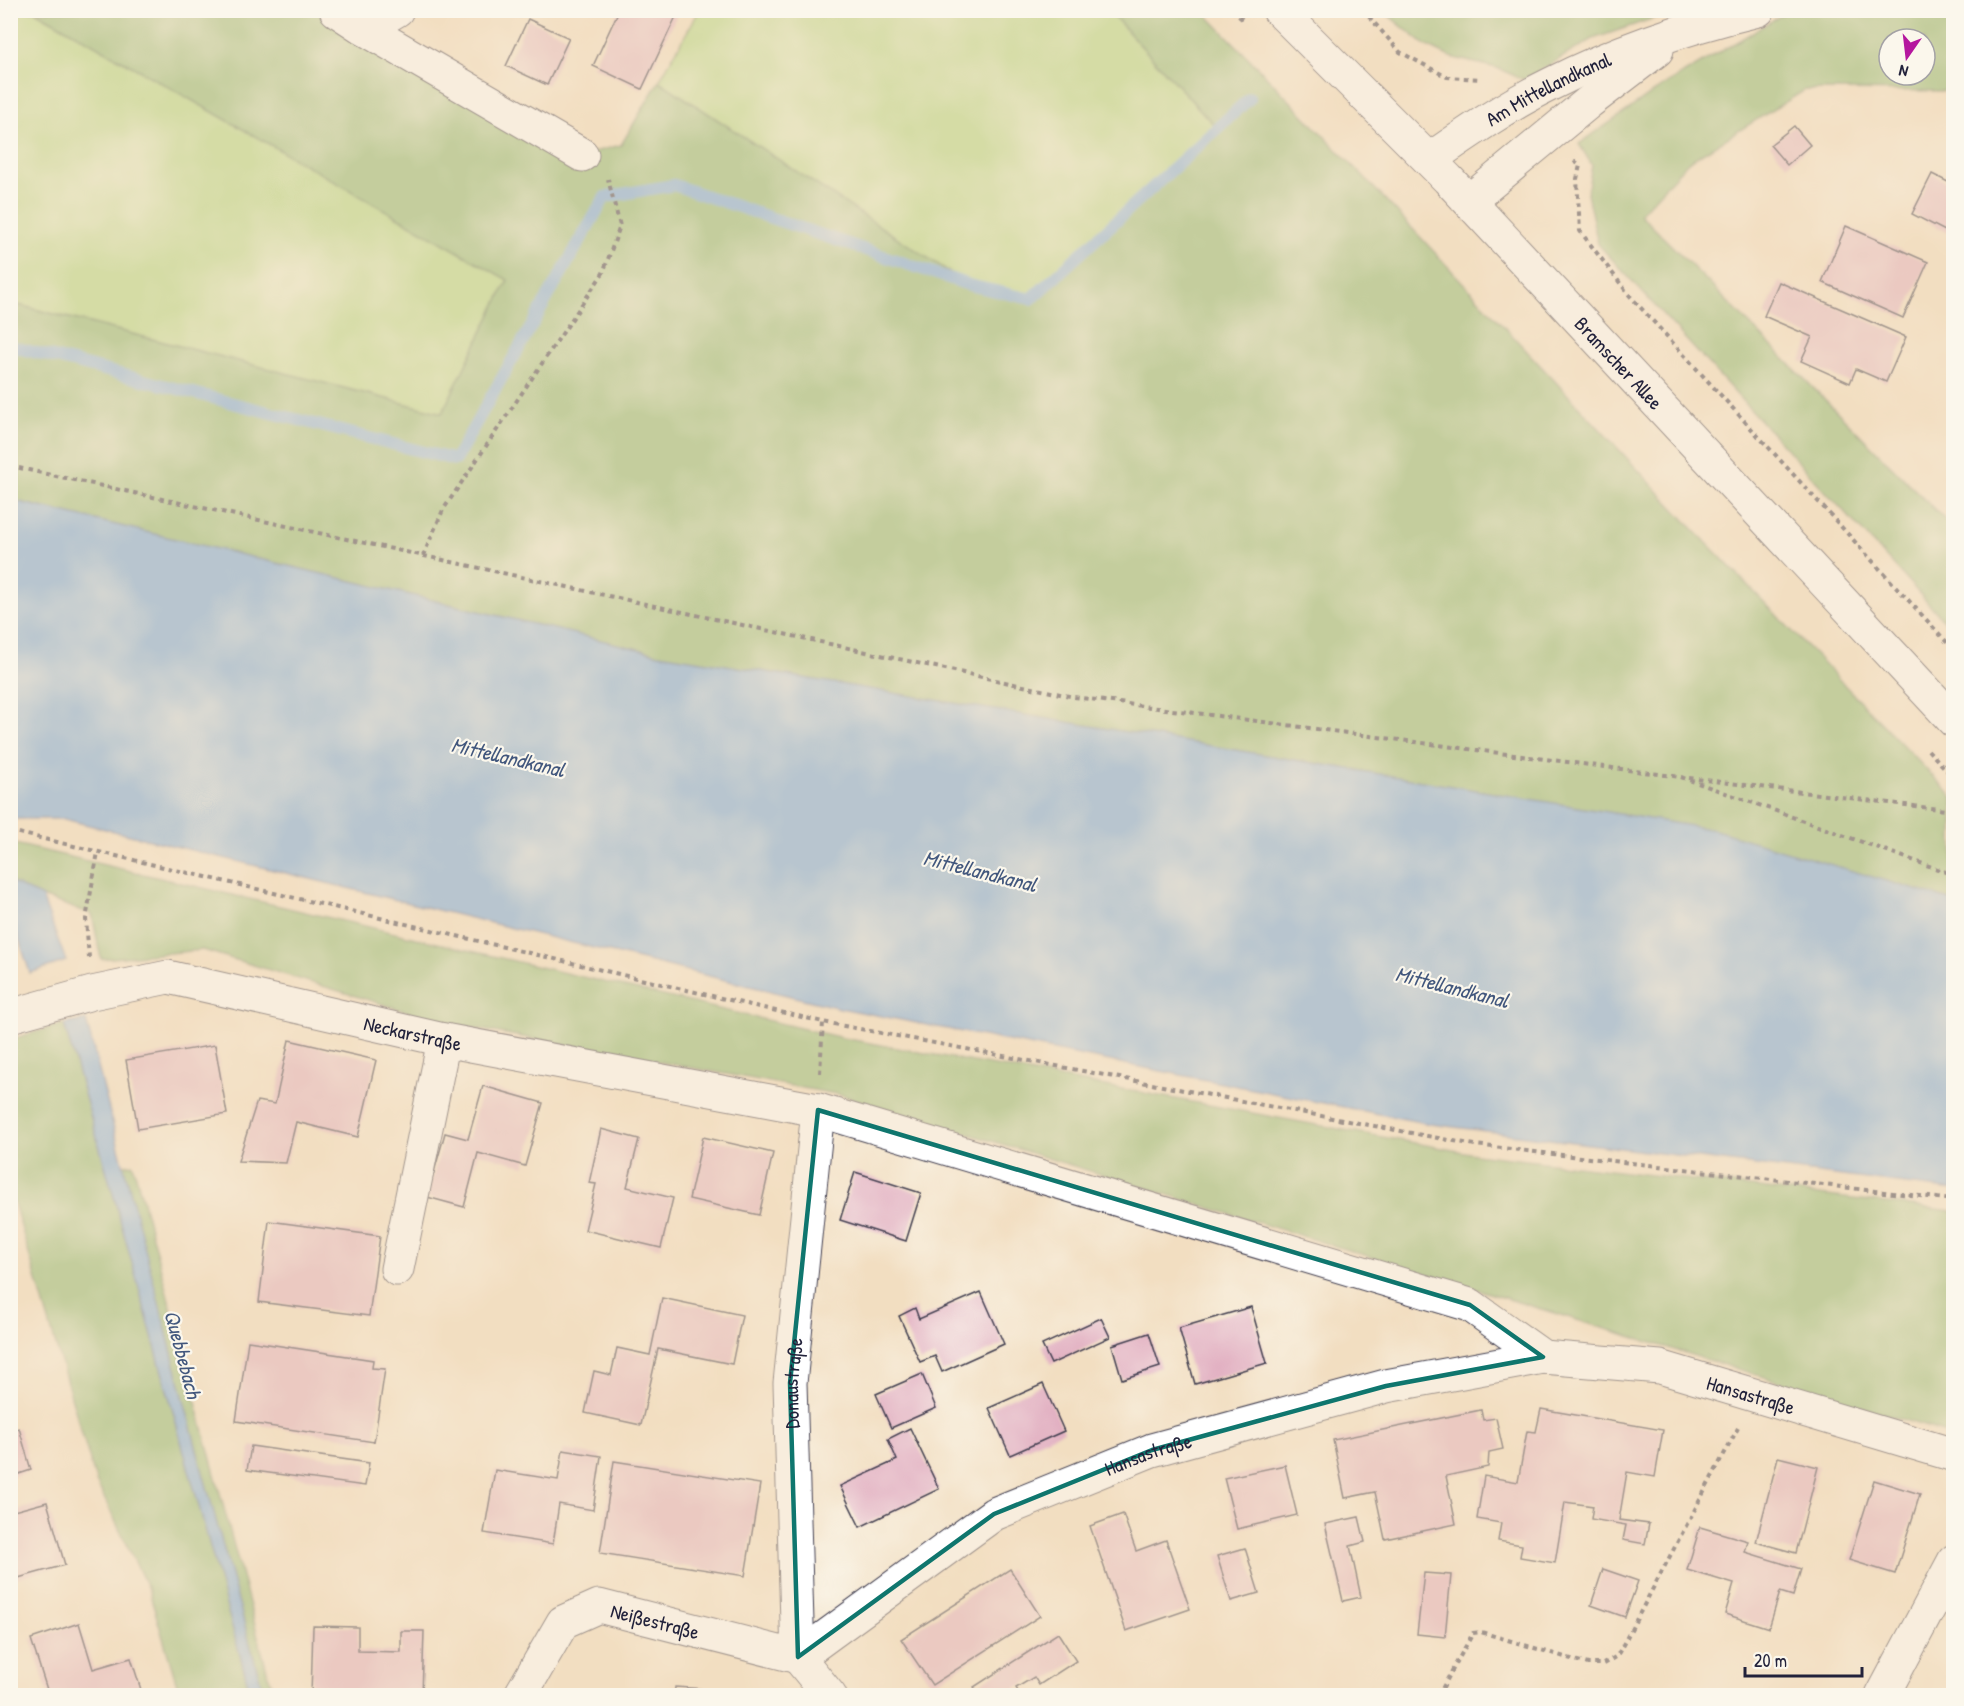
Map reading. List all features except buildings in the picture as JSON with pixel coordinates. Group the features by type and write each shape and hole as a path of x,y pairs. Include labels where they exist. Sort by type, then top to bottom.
{"street":[{"path":"336,10 582,155"},
{"path":"365,29 397,10"},
{"name":"Bramscher Allee","path":"1279,10 1430,159 1953,721"},
{"name":"Am Mittellandkanal","path":"1430,159 1515,104 1550,84 1610,56 1719,20 1758,10"},
{"name":"Am Mittellandkanal","path":"1469,201 1676,34"},
{"name":"Neckarstraße","path":"10,1016 92,993 168,977 444,1040 818,1110"},
{"path":"397,1269 444,1040"},
{"path":"818,1110 1470,1305 1543,1357"},
{"name":"Donaustraße","path":"798,1658 790,1383 818,1110"},
{"name":"Hansastraße","path":"798,1658 994,1514 1152,1450 1386,1386 1543,1357 1660,1367 1953,1455"},
{"path":"1882,1695 1953,1561"},
{"name":"Neißestraße","path":"520,1695 563,1622 599,1606 798,1658"},
{"path":"798,1658 830,1695"}],"path":[{"path":"1363,10 1400,52 1448,77 1496,80 1515,104"},
{"path":"1544,140 1580,165 1577,179 1580,231 1630,296 1953,650"},
{"path":"423,556 442,510 603,273 620,226 608,179"},
{"path":"10,466 1074,697 1953,811"},
{"path":"1681,777 1953,875"},
{"path":"10,831 823,1022 1475,1145 1953,1200"},
{"path":"92,993 87,920 98,852"},
{"path":"818,1110 823,1022"},
{"path":"1438,1695 1473,1633 1481,1632 1588,1664 1603,1664 1617,1656 1755,1395"}],"highlighted area":[{"path":"818,1110 1470,1305 1543,1357 1386,1386 1152,1450 994,1514 798,1657 790,1383"}],"green space":[{"path":"10,11 35,11 508,280 442,413 11,303"},
{"path":"35,11 336,11 582,155 621,145 659,81 969,285 1031,299 1217,128 1109,11 1203,11 1380,194 1698,534 1953,797 1953,901 1715,830 659,654 11,500 10,303 442,413 508,280"},
{"path":"699,11 1109,11 1217,128 1031,299 969,285 659,81"},
{"path":"1383,11 1675,11 1593,39 1524,80 1497,68 1450,57 1425,45"},
{"path":"1788,11 1953,11 1953,91 1805,90 1688,162 1640,214 1953,528 1953,630 1598,244 1587,193 1592,165 1579,144 1661,87"},
{"path":"11,843 843,1038 1475,1154 1953,1211 1953,1435 841,1095 445,1023 203,950 101,959 92,914 42,897 11,882"},
{"path":"64,1024 251,1695 180,1695 149,1591 96,1481 11,1193 11,1039"},
{"path":"133,1164 274,1695 264,1695 201,1466 123,1165"}],"water":[{"name":"Mittellandkanal","path":"11,500 659,654 1715,830 1953,901 1953,1190 1430,1124 840,1008 64,819 11,819"},
{"path":"11,882 42,897 66,961 30,973 11,915"},
{"path":"86,1020 201,1466 264,1695 251,1695 64,1024"}],"waterway":[{"path":"10,346 455,460 605,197 674,185 969,285 1031,299 1250,98"}],"water label":[{"name":"Quebbebach","path":"183,1354"}]}
